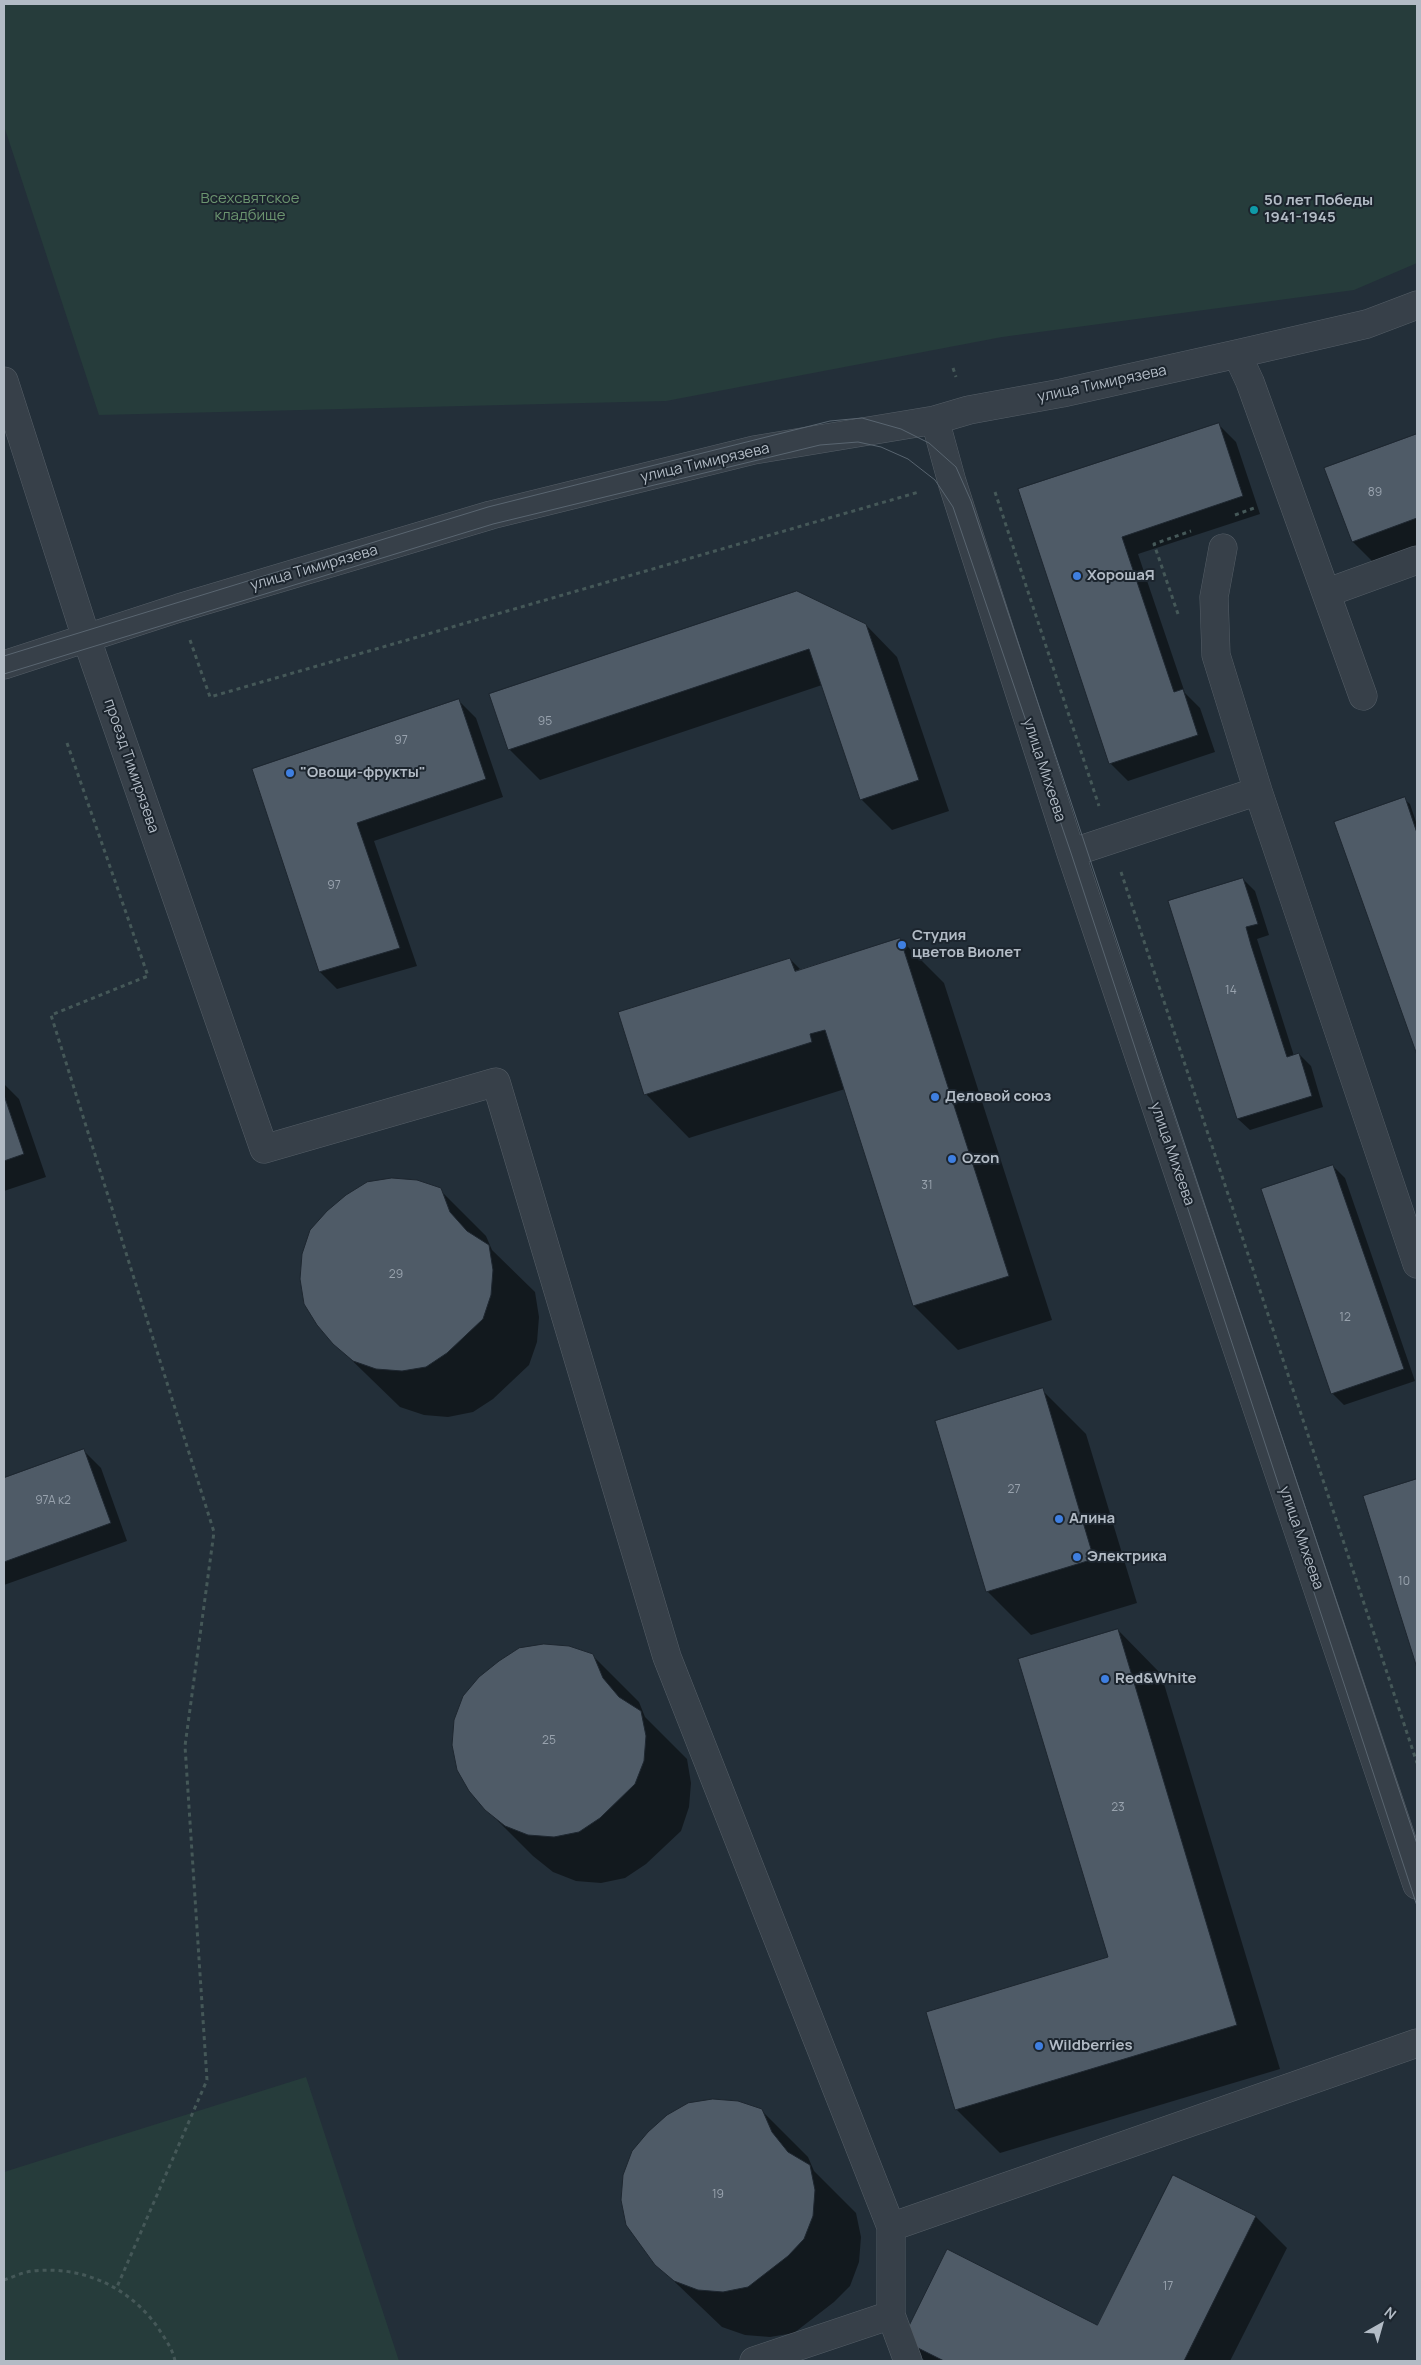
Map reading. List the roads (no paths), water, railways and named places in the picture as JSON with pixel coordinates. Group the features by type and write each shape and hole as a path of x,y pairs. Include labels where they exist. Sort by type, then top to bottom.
{"street":[{"name":"улица Тимирязева","path":"4,665 179,608 491,515 764,448 935,420 969,410 1062,393 1237,354 1366,324 1417,305"},
{"path":"1237,354 1250,382 1364,696"},
{"name":"проезд Тимирязева","path":"4,381 87,638 264,1149 496,1082 667,1657 891,2227"},
{"name":"улица Михеева","path":"935,420 952,482 1071,853 1417,1884"},
{"path":"1223,548 1214,597 1216,655 1258,791 1417,1264"},
{"path":"1326,593 1417,560"},
{"path":"1071,853 1258,791"},
{"path":"908,2361 891,2315 891,2227 1417,2044"},
{"path":"754,2361 891,2315"}],"tram line":[{"path":"4,656 488,507 830,421 862,418 901,429 929,443 956,467 971,501 1417,1844"},
{"path":"4,674 493,524 820,445 858,442 881,447 908,459 935,480 953,507 1071,853 1417,1906"}],"place":[{"name":"50 лет Победы 1941-1945","path":"1254,210"},
{"name":"ХорошаЯ","path":"1077,576"},
{"name":"\"Овощи-фрукты\"","path":"290,773"},
{"name":"Студия цветов Виолет","path":"902,945"},
{"name":"Деловой союз","path":"935,1097"},
{"name":"Ozon","path":"952,1159"},
{"name":"Алина","path":"1059,1519"},
{"name":"Электрика","path":"1077,1557"},
{"name":"Red&White","path":"1105,1679"},
{"name":"Wildberries","path":"1039,2046"}],"park label":[{"name":"Всехсвятское кладбище","path":"250,208"}]}
